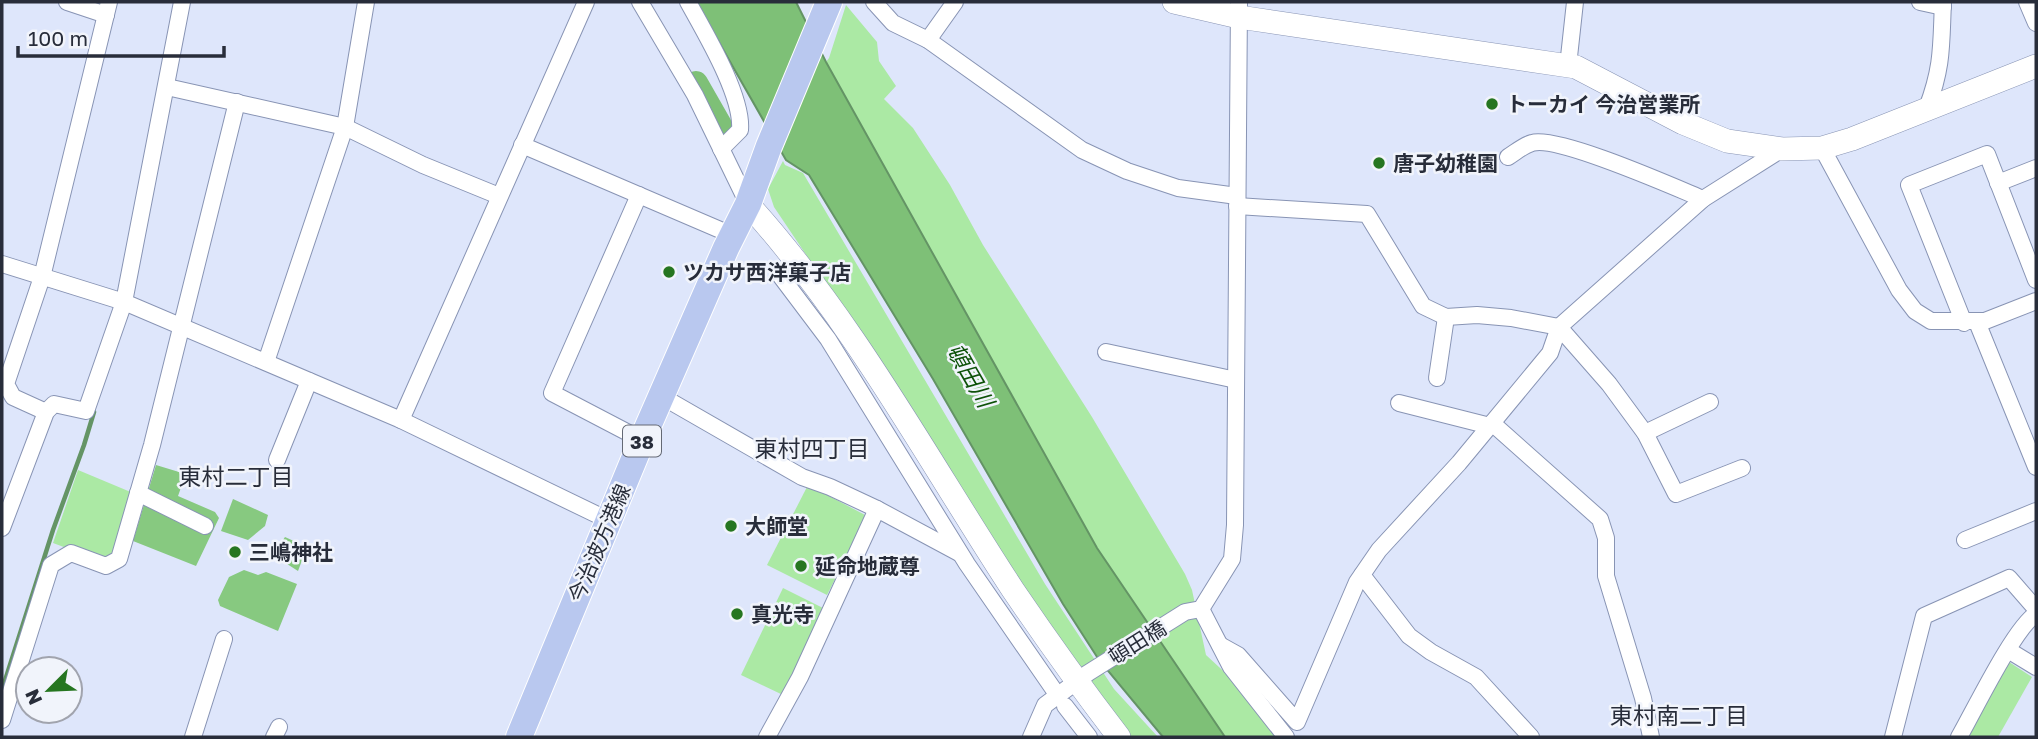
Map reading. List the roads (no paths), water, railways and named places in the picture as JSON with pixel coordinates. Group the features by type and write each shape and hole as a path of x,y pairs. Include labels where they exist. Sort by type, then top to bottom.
{"main road":[{"name":"今治波方港線","path":"522,736 642,440 748,204 828,4"}],"street":[{"path":"46,412 13,397 6,384 42,277 108,8 67,2"},
{"path":"2,528 46,412 54,404 86,411 124,302 182,2"},
{"path":"266,362 345,127 366,2"},
{"path":"401,420 586,2"},
{"path":"640,2 695,95 748,204 816,288 882,382 1014,591 1083,678 1119,737"},
{"path":"688,2 719,59 741,119 740,130 722,149"},
{"path":"874,2 893,23 928,40 1082,150 1178,188 1237,201 1367,214 1423,306 1446,317 1511,318 1559,327 1609,384 1645,433 1676,494 1742,468"},
{"path":"928,40 955,2"},
{"path":"1174,2 1239,9 1576,67 1683,123 1727,141 1782,149 1822,148 1852,139 2036,66"},
{"path":"1568,66 1575,2"},
{"path":"1920,2 1944,4 1942,56 1937,82 1927,107"},
{"path":"2028,2 2036,23"},
{"path":"1239,9 1235,525 1232,559 1193,610 1220,645 1231,667 1286,737"},
{"path":"167,87 345,127 423,165 499,196"},
{"path":"2,720 51,565 71,553 106,566 119,559 152,445 237,102"},
{"path":"1508,157 1533,142 1558,144 1703,198"},
{"path":"522,145 732,235"},
{"path":"1822,148 1899,290 1915,311 1931,321 1985,321 2036,301"},
{"path":"1220,645 1238,655 1297,722 1357,582 1379,550 1550,353 1559,327 1703,198 1782,149"},
{"path":"2036,281 1987,154 1909,186 2036,467"},
{"path":"1998,183 2036,168"},
{"path":"639,195 552,393 642,440"},
{"path":"2,264 124,302 181,326 401,420 610,521"},
{"path":"779,274 828,340 961,554 1054,690"},
{"path":"1437,378 1446,317"},
{"path":"1106,352 1236,380"},
{"path":"277,460 309,381"},
{"path":"661,396 802,477 877,509 961,554"},
{"path":"1645,433 1710,402"},
{"path":"1399,403 1491,424 1600,519 1606,538 1606,576 1643,698 1651,737"},
{"path":"138,493 205,526"},
{"path":"767,737 800,677 877,509"},
{"path":"1965,540 2036,511"},
{"path":"1362,575 1409,636 1431,652 1476,677 1531,737"},
{"path":"1893,737 1924,616 2009,578 2036,612 2008,650 1959,737"},
{"name":"頓田橋","path":"1031,737 1045,705 1083,678 1193,610"},
{"path":"192,737 224,639"},
{"path":"2008,650 2036,667"},
{"path":"1065,706 1089,737"}],"water":[{"name":"頓田川","path":"696,2 796,2 826,62 1097,548 1225,737 1163,737 1099,660 1063,604 933,379 809,175 786,160"}],"waterway":[{"path":"696,83 720,125"},
{"path":"2,690 94,412"}],"place":[{"name":"トーカイ 今治営業所","path":"1492,104"},
{"name":"唐子幼稚園","path":"1379,163"},
{"name":"ツカサ西洋菓子店","path":"669,272"},
{"name":"大師堂","path":"731,526"},
{"name":"三嶋神社","path":"235,552"},
{"name":"延命地蔵尊","path":"801,566"},
{"name":"真光寺","path":"737,614"}],"district":[{"name":"東村四丁目","path":"812,448"},
{"name":"東村二丁目","path":"236,476"},
{"name":"東村南二丁目","path":"1679,715"}]}
